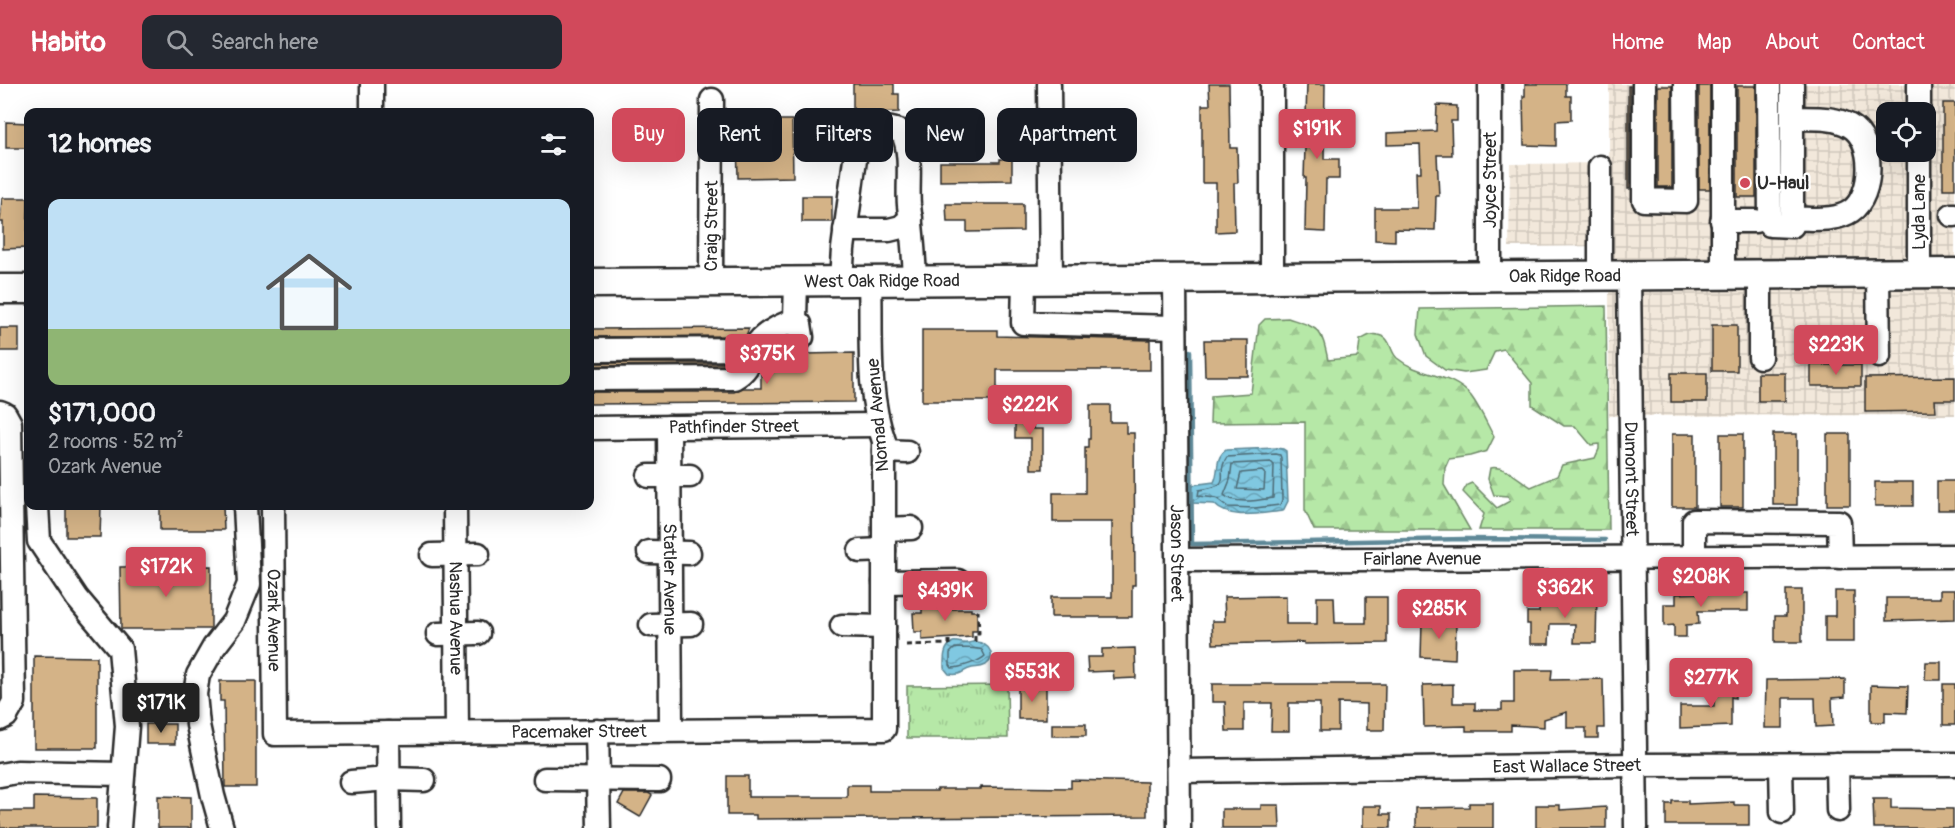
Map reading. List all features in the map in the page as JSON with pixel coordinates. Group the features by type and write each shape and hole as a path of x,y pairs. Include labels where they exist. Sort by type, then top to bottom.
{"main road":[{"name":"Oak Ridge Road","path":"1175,279 1955,273"},
{"name":"West Oak Ridge Road","path":"594,283 1175,279"},
{"path":"0,289 24,289"}],"street":[{"path":"372,84 372,108"},
{"path":"1049,84 1037,280 1023,323 1175,327"},
{"path":"1272,84 1272,278"},
{"name":"Joyce Street","path":"1490,84 1490,276"},
{"path":"1644,84 1644,200 1686,201 1685,84"},
{"path":"1723,84 1724,274"},
{"path":"1769,84 1770,225 1792,226 1792,84"},
{"path":"1918,84 1919,102"},
{"name":"Craig Street","path":"711,282 712,100"},
{"path":"1792,118 1832,119 1852,126 1865,143 1869,165 1866,190 1852,210 1836,218 1792,219"},
{"path":"842,281 845,230 856,144 862,134 879,127 902,132 907,142 915,280"},
{"name":"Lyda Lane","path":"1919,162 1919,273"},
{"path":"1600,167 1600,275"},
{"path":"845,230 889,230 901,227 911,218"},
{"path":"1722,221 1755,221"},
{"path":"1760,274 1760,357"},
{"path":"1878,274 1879,356"},
{"name":"Dumont Street","path":"1629,275 1636,828"},
{"name":"Jason Street","path":"1175,279 1179,828"},
{"path":"594,380 734,378 745,372 759,340 795,320 796,281"},
{"name":"Nomad Avenue","path":"870,281 873,396 878,425 884,441 884,451 874,474 884,540 884,729"},
{"path":"594,350 756,349"},
{"path":"0,412 5,414 10,423 14,702 6,716 0,719"},
{"name":"Pathfinder Street","path":"594,428 878,425"},
{"name":"Statler Avenue","path":"669,428 671,730"},
{"path":"884,451 907,452"},
{"path":"37,510 39,541 77,598 120,649 127,726 119,828"},
{"path":"222,828 198,725 195,694 198,675 214,647 234,621 249,584 245,510"},
{"name":"Ozark Avenue","path":"273,510 275,734"},
{"name":"Nashua Avenue","path":"455,510 457,732"},
{"path":"1694,558 1694,521 1839,522 1840,557"},
{"path":"860,551 911,528"},
{"path":"432,555 478,554"},
{"name":"Fairlane Avenue","path":"1178,560 1955,556"},
{"path":"884,582 958,581"},
{"path":"842,626 884,627"},
{"name":"Pacemaker Street","path":"275,734 884,729"},
{"path":"597,731 600,828"},
{"path":"388,733 389,828"},
{"path":"1837,764 1838,810"},
{"name":"East Wallace Street","path":"1179,771 1635,765 1955,764"},
{"path":"1781,765 1782,812"},
{"path":"0,775 17,772 123,774"},
{"path":"351,782 388,779 423,780"},
{"path":"545,779 659,780"}],"path":[{"path":"975,642 974,633 979,633 978,611"},
{"path":"906,645 949,644 949,640"}],"shaded area":[{"path":"1609,84 1955,84 1955,415 1609,416 1609,246 1509,247 1510,164 1609,163"}],"green space":[{"path":"1606,306 1609,530 1479,530 1484,514 1463,492 1467,485 1472,483 1497,508 1510,501 1508,496 1494,495 1488,479 1490,468 1506,471 1531,487 1557,476 1562,465 1595,458 1599,444 1591,445 1575,426 1564,426 1532,405 1532,383 1504,349 1495,351 1486,370 1464,373 1445,370 1426,356 1418,334 1420,309"},
{"path":"1288,318 1313,327 1321,335 1328,360 1358,357 1360,340 1371,335 1383,336 1397,358 1416,369 1455,383 1471,396 1494,437 1487,451 1449,459 1445,468 1444,485 1470,530 1314,530 1305,510 1305,422 1210,423 1211,396 1251,393 1259,325 1265,319"},
{"path":"1007,685 1008,738 907,738 907,686"}],"water":[{"path":"1276,448 1286,451 1288,501 1283,511 1237,514 1229,513 1214,504 1192,503 1192,485 1214,482 1220,457 1226,450"},
{"path":"953,642 975,642 988,647 991,654 990,661 984,666 969,669 960,674 949,674 944,668 944,657 947,647"}],"building":[{"path":"853,84 894,84 894,94 899,94 899,112 893,112 893,108 853,108"},
{"path":"1209,84 1229,84 1230,148 1237,148 1238,183 1234,183 1235,231 1216,232 1216,183 1202,183 1202,105 1210,105"},
{"path":"1307,84 1325,84 1324,159 1339,159 1339,179 1326,179 1325,232 1305,231"},
{"path":"1525,84 1566,84 1566,96 1571,96 1571,120 1556,121 1556,146 1524,145 1523,96 1525,96"},
{"path":"1628,86 1630,86 1630,189 1628,189"},
{"path":"1658,86 1672,86 1672,187 1658,187"},
{"path":"1699,86 1710,86 1710,189 1699,189"},
{"path":"1737,86 1756,86 1756,197 1737,197"},
{"path":"1943,103 1955,103 1955,189 1943,189"},
{"path":"1437,105 1457,106 1457,121 1451,121 1452,155 1437,155 1439,196 1436,196 1435,230 1395,229 1395,241 1375,240 1375,208 1417,208 1416,172 1421,172 1420,144 1387,145 1387,133 1436,131"},
{"path":"782,120 792,120 793,177 738,178 738,162 782,162"},
{"path":"6,122 24,123 24,148 6,148"},
{"path":"940,162 1012,162 1012,180 940,181"},
{"path":"802,196 832,196 832,222 802,222"},
{"path":"2,198 24,198 24,248 3,249 3,222 0,222"},
{"path":"946,204 1023,204 1023,231 967,232 967,222 947,222"},
{"path":"1712,325 1737,325 1737,371 1712,371"},
{"path":"0,328 19,328 19,351 0,351"},
{"path":"749,328 746,336 594,337 594,329"},
{"path":"922,330 997,330 997,336 1150,340 1150,370 997,370 997,401 922,401"},
{"path":"1204,340 1248,340 1248,376 1205,376"},
{"path":"854,353 854,402 594,404 594,392 734,392 743,388 761,388 761,369 764,363 794,360 805,354"},
{"path":"594,363 727,363 727,365 594,366"},
{"path":"1811,365 1861,365 1861,386 1811,386"},
{"path":"1671,373 1707,373 1707,402 1671,402"},
{"path":"1758,373 1785,373 1785,401 1758,401"},
{"path":"1955,377 1955,400 1935,400 1936,411 1865,412 1865,378"},
{"path":"1090,405 1110,405 1110,422 1126,422 1126,433 1134,433 1135,585 1132,585 1132,617 1051,617 1051,597 1112,597 1112,522 1053,522 1053,493 1085,493 1085,448 1088,448 1088,439 1090,439"},
{"path":"1015,410 1033,410 1033,429 1043,429 1043,469 1031,469 1031,438 1015,438"},
{"path":"1672,434 1695,434 1695,507 1672,507"},
{"path":"1720,434 1743,434 1743,507 1720,507"},
{"path":"1773,434 1797,434 1797,505 1773,505"},
{"path":"1827,434 1850,434 1850,505 1827,505"},
{"path":"1937,481 1955,481 1955,510 1937,510"},
{"path":"1875,482 1913,482 1913,506 1875,506"},
{"path":"66,510 101,510 100,537 66,537"},
{"path":"160,510 223,510 224,530 160,530"},
{"path":"211,566 211,629 121,629 120,567"},
{"path":"1786,590 1802,590 1802,642 1775,642 1775,616 1786,616"},
{"path":"1940,590 1955,590 1955,619 1886,621 1886,598 1940,598"},
{"path":"1835,591 1854,591 1854,642 1825,642 1825,616 1835,616"},
{"path":"1748,593 1748,611 1698,611 1699,624 1686,625 1686,637 1674,637 1674,625 1664,626 1664,604 1676,604 1676,594"},
{"path":"1575,595 1597,595 1596,643 1574,643 1575,624 1550,624 1549,644 1530,644 1530,624 1527,624 1527,612 1539,612 1540,599 1575,600"},
{"path":"1286,596 1286,624 1317,624 1317,597 1334,597 1335,623 1366,623 1366,597 1387,597 1387,643 1213,644 1212,621 1225,621 1224,597"},
{"path":"922,602 949,602 950,609 977,611 977,631 972,631 972,637 922,640 922,632 914,632 913,613 922,613"},
{"path":"1422,622 1456,623 1455,659 1421,657"},
{"path":"1135,648 1136,678 1114,679 1113,671 1088,672 1087,657 1102,657 1102,649"},
{"path":"34,656 97,657 97,748 34,748"},
{"path":"1926,662 1941,662 1941,680 1925,680"},
{"path":"1514,670 1552,670 1551,680 1603,679 1604,728 1598,728 1598,738 1586,738 1586,728 1567,728 1567,712 1544,719 1544,727 1511,725 1511,731 1466,731 1466,726 1424,727 1423,685 1453,684 1453,703 1475,703 1475,710 1502,710 1502,703 1514,703"},
{"path":"1845,679 1845,697 1832,698 1833,726 1816,727 1815,698 1783,698 1783,728 1765,728 1766,680"},
{"path":"220,681 256,681 256,787 225,787 224,701 220,701"},
{"path":"1735,681 1735,698 1731,697 1731,726 1680,728 1680,706 1714,706 1715,682"},
{"path":"1212,684 1385,684 1384,730 1367,730 1367,704 1338,703 1338,731 1320,731 1320,703 1289,703 1289,731 1271,731 1272,703 1244,703 1244,731 1226,731 1225,702 1212,702"},
{"path":"1943,684 1955,684 1955,725 1943,725"},
{"path":"1871,685 1908,686 1907,713 1885,712 1885,722 1871,722"},
{"path":"1018,687 1046,687 1046,719 1018,719"},
{"path":"146,724 175,724 175,744 146,744"},
{"path":"1052,724 1086,724 1086,736 1052,736"},
{"path":"727,776 748,776 748,797 847,797 847,785 869,785 869,791 937,791 937,789 981,789 981,787 1071,788 1071,780 1147,782 1147,816 756,819 756,815 727,815"},
{"path":"624,793 652,795 640,817 618,804"},
{"path":"158,796 191,797 191,828 158,828"},
{"path":"34,797 97,798 97,828 0,828 0,811 34,811"},
{"path":"1873,799 1891,799 1891,808 1953,809 1953,828 1874,828"},
{"path":"1672,801 1688,801 1688,804 1734,802 1734,805 1749,805 1749,825 1666,825 1666,804 1672,804"},
{"path":"1469,803 1493,803 1493,828 1416,828 1416,808 1469,807"},
{"path":"1261,805 1279,805 1280,828 1222,828 1222,809 1261,809"},
{"path":"1536,805 1560,805 1560,810 1606,807 1606,828 1536,828"},
{"path":"1363,806 1381,806 1381,814 1391,814 1391,828 1363,828"}],"waterway":[{"path":"1190,351 1192,544 1466,539 1605,540"}],"place":[{"name":"U-Haul","path":"1745,183"}]}
